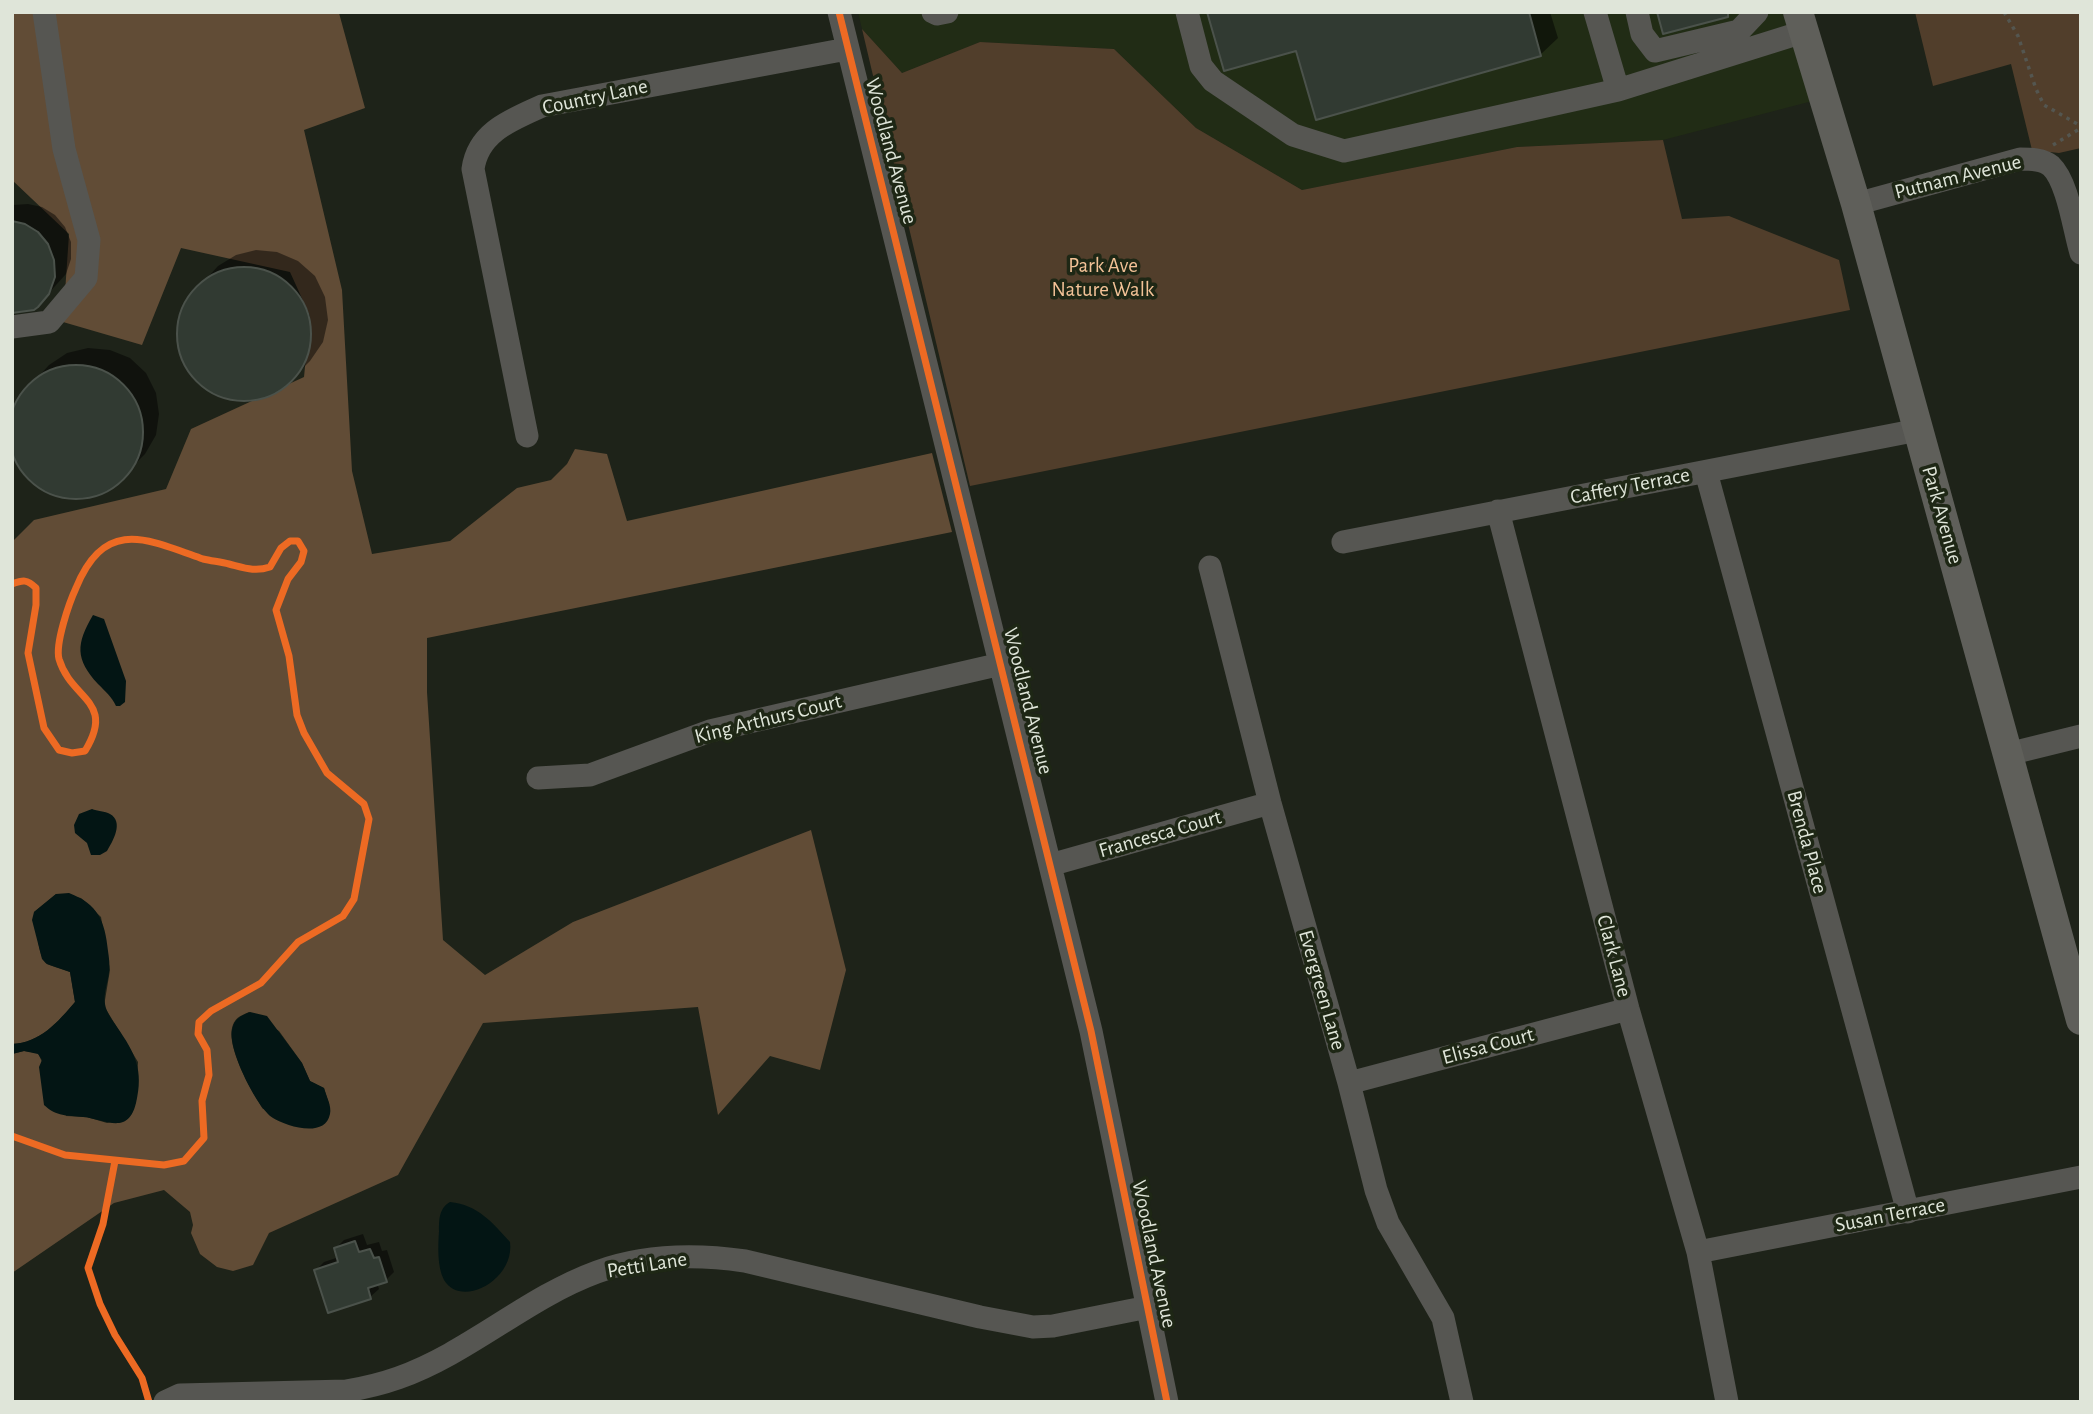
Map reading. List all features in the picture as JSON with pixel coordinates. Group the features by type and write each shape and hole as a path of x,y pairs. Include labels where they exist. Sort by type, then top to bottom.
{"main road":[{"name":"Park Avenue","path":"1800,22 1856,204 2081,1020"}],"street":[{"path":"12,327 49,322 86,278 89,240 64,149 44,12"},
{"name":"Woodland Avenue","path":"839,12 1091,1031 1167,1402"},
{"path":"933,12 947,12"},
{"path":"1187,12 1201,66 1213,82 1293,135 1344,151 1618,90 1800,22"},
{"path":"1595,12 1618,90"},
{"path":"1637,12 1642,34 1656,51 1739,31 1757,12"},
{"name":"Country Lane","path":"527,436 473,169 476,153 485,140 510,121 542,106 847,49"},
{"name":"Putnam Avenue","path":"1856,204 2020,159 2031,159 2049,164 2060,179 2081,253"},
{"name":"Caffery Terrace","path":"1343,542 1917,429"},
{"name":"Brenda Place","path":"1706,472 1908,1212"},
{"name":"Clark Lane","path":"1498,511 1628,1009 1698,1252 1727,1402"},
{"name":"Evergreen Lane","path":"1210,568 1270,803 1349,1083 1376,1190 1388,1223 1443,1318 1462,1402"},
{"name":"King Arthurs Court","path":"538,778 590,775 710,732 1001,664"},
{"path":"2008,754 2081,736"},
{"name":"Francesca Court","path":"1050,865 1270,803"},
{"name":"Elissa Court","path":"1349,1083 1628,1009"},
{"name":"Susan Terrace","path":"1698,1252 2081,1177"},
{"name":"Petti Lane","path":"165,1402 180,1395 346,1391 400,1378 436,1361 570,1283 598,1272 662,1258 716,1257 745,1261 1033,1327 1053,1326 1148,1307"}],"path":[{"path":"2004,12 2018,36 2044,105 2081,127 2031,159"}],"shaded area":[{"path":"12,12 339,13 365,108 304,130 342,290 352,471 372,554 450,541 517,488 551,480 567,464 575,449 607,454 627,521 932,453 952,532 427,638 427,692 443,940 485,975 573,922 811,830 846,970 820,1070 770,1056 718,1115 698,1007 483,1023 398,1175 269,1233 253,1265 233,1271 217,1267 200,1254 191,1233 193,1225 190,1212 164,1190 114,1203 12,1273 12,1054 24,1051 38,1053 66,1116 87,1117 107,1123 126,1120 132,1113 136,1101 138,1062 104,1006 110,970 101,917 81,898 56,894 34,912 38,940 41,955 47,964 70,972 75,1002 40,1036 12,1044 12,542 34,520 166,489 191,429 304,377 310,316 290,272 181,248 142,345 63,322 69,234 12,180","holes":["249,1012 279,1031 302,1063 310,1081 324,1088 329,1104 263,1109 240,1065 232,1040 232,1029 236,1019"]},
{"path":"858,12 1798,12 1824,98 1663,140 1517,147 1302,190 1196,128 1114,49 980,42 902,73 862,29"},
{"path":"93,615 104,619 126,681 125,702 120,706 116,706 90,675 82,659 80,651 83,634"},
{"path":"92,809 110,814 117,827 107,851 100,855 91,855 87,843 75,833 74,825 79,814"},
{"path":"69,893 87,902 102,922 109,964 106,1007 136,1062 139,1081 136,1103 132,1113 122,1122 53,1112 44,1105 39,1067 42,1060 38,1054 24,1051 12,1054 12,1044 40,1036 75,1002 70,972 47,964 42,959 32,920 34,912 56,894"},
{"path":"250,1012 267,1016 302,1063 310,1081 324,1088 330,1104 330,1114 327,1122 321,1126 304,1128 287,1124 273,1118 259,1102 239,1063 232,1039 236,1021"},
{"path":"450,1202 477,1211 510,1242 509,1256 504,1268 496,1278 474,1291 462,1292 452,1288 444,1280 440,1269 440,1219 442,1211"}],"green space":[{"path":"1915,12 2081,12 2081,148 2059,153 2032,150 2011,64 1933,86"},
{"name":"Park Ave Nature Walk","path":"862,29 902,73 980,42 1114,49 1196,128 1302,190 1517,147 1663,140 1682,219 1729,216 1839,260 1850,310 970,486"}],"building":[{"path":"1207,12 1529,12 1541,56 1316,120 1296,51 1224,71"},
{"path":"1657,12 1728,12 1728,17 1663,34"},
{"path":"12,221 25,224 38,232 48,244 54,260 55,277 49,294 38,307 12,313"},
{"path":"244,267 270,272 292,286 306,308 311,334 306,360 292,382 270,396 244,401 218,396 196,382 182,360 177,334 182,308 196,286 218,272"},
{"path":"76,365 102,370 123,385 138,406 143,432 138,458 123,479 102,494 76,499 50,494 29,479 14,458 9,432 14,406 29,385 50,370"},
{"path":"355,1241 359,1252 370,1249 374,1258 379,1257 387,1282 368,1288 371,1299 328,1313 314,1270 338,1262 334,1248"}],"cycle path":[{"path":"839,12 1091,1031 1167,1402"},
{"path":"12,584 25,581 36,588 28,653 44,728 59,750 72,753 85,751 96,721 94,710 65,673 59,659 59,644 66,613 76,588 87,566 100,551 114,542 129,539 164,545 203,559 260,569 270,567 281,548 290,541 298,541 304,551 301,562 288,579 276,610 289,656 297,715 327,773 364,804 369,819 354,899 343,916 298,942 261,983 211,1011 199,1022 198,1034 207,1050 209,1075 202,1101 204,1138 184,1161 164,1165 65,1155 12,1136"},
{"path":"115,1161 103,1224 88,1268 100,1304 115,1335 142,1378 149,1402"}]}
